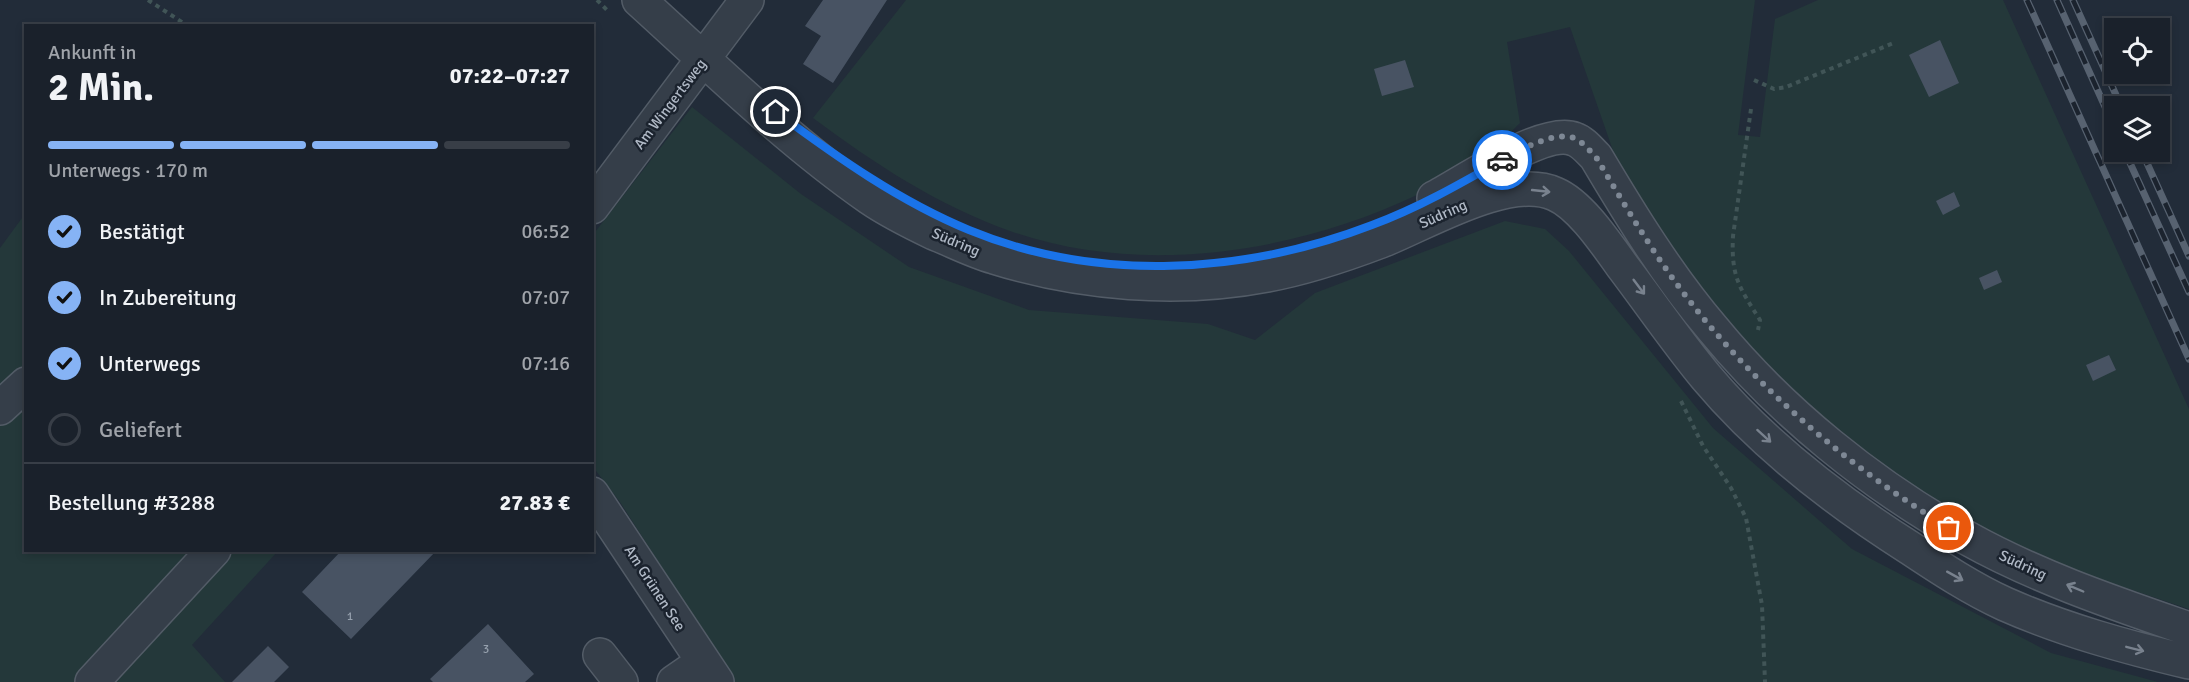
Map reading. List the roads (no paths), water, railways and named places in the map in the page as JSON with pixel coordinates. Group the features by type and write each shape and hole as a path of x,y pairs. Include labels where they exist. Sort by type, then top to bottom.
{"street":[{"name":"Südring","path":"639,0 790,135 872,200 918,225 992,257 1087,278 1131,283 1184,283 1263,276 1311,265 1379,242 1474,200 1515,191 1538,190 1553,193 1565,200 1604,240 1707,379 1749,423 1807,474 1868,522 1937,566 2001,602 2049,622 2118,645 2189,662"},
{"name":"Am Wingertsweg","path":"594,204 747,0"},
{"name":"Südring","path":"704,58 848,163 883,186 944,219 998,241 1033,252 1125,265 1209,263 1301,249 1364,228 1413,208 1540,141 1560,137 1573,138 1596,157 1671,276 1712,329 1755,375 1831,446 1911,505 1968,539 2082,591 2189,629"},
{"path":"0,408 24,386"},
{"name":"Am Grünen See","path":"594,497 710,672"},
{"path":"92,682 212,552"},
{"path":"600,656 621,682"},
{"path":"674,682 710,672"}],"railway":[{"path":"2027,0 2189,359"},
{"path":"2057,0 2104,105"},
{"path":"2073,0 2116,96"},
{"path":"2130,162 2189,292"},
{"path":"2147,162 2189,256"}]}
